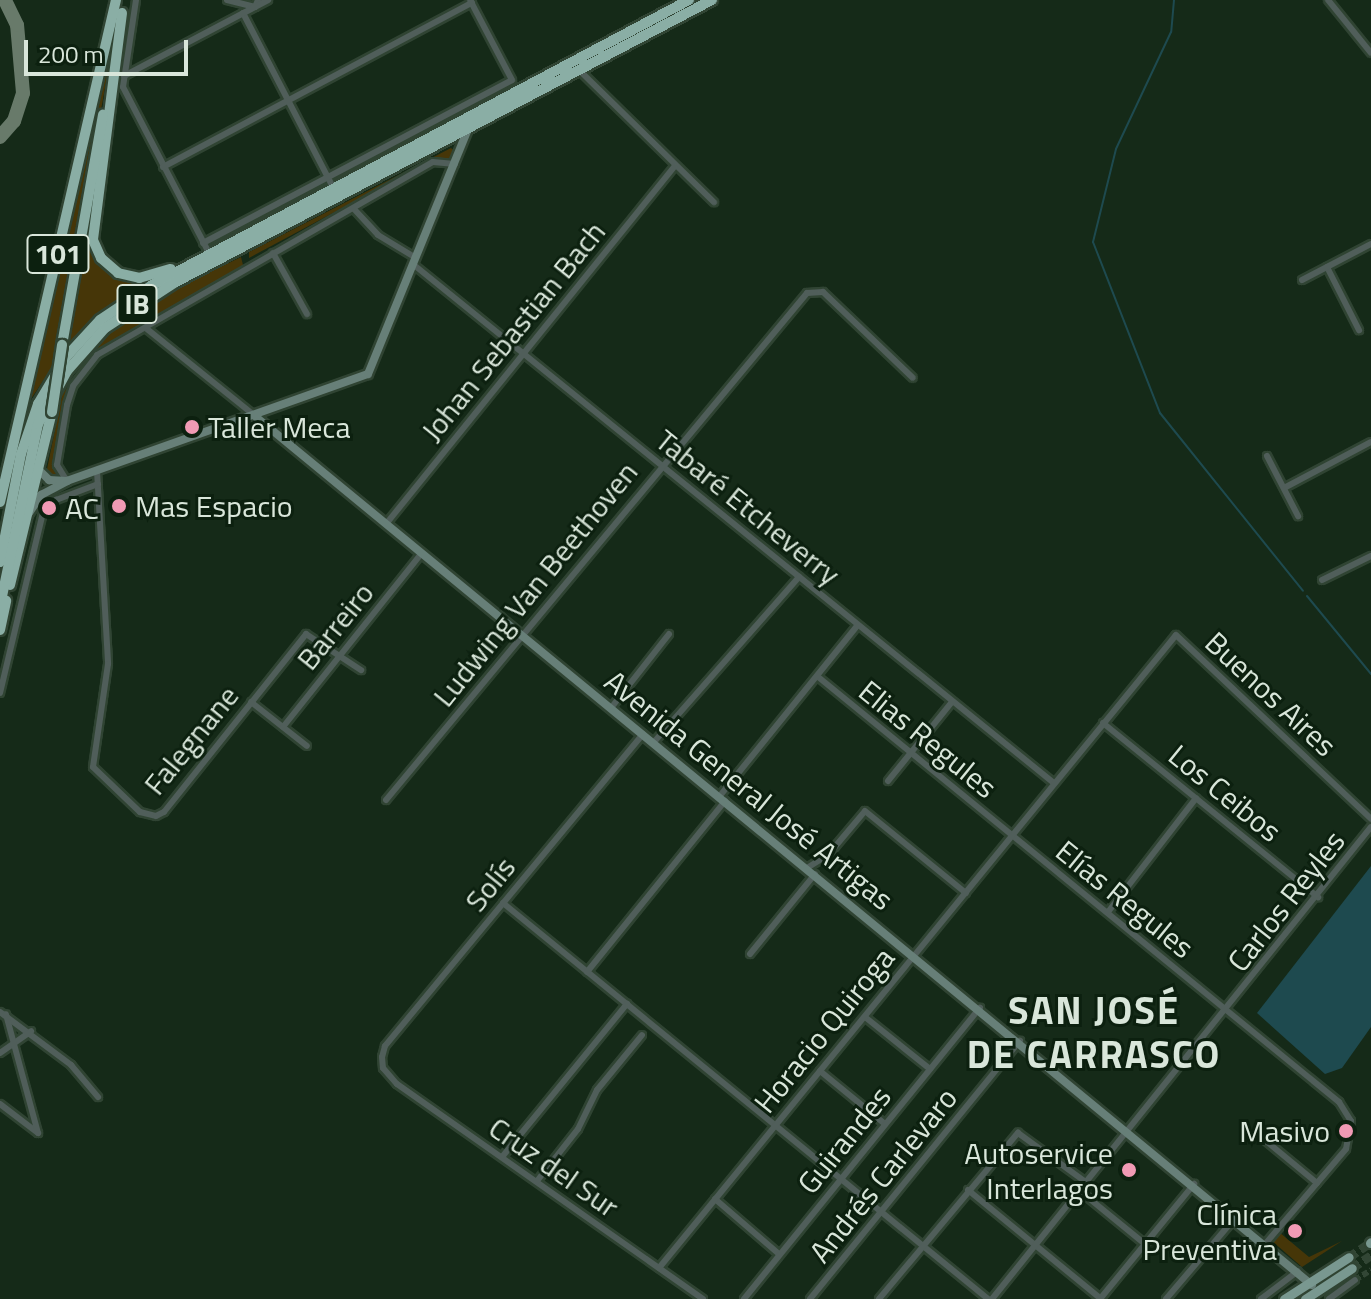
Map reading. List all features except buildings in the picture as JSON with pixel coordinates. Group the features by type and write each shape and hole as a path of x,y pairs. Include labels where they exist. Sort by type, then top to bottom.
{"highway":[{"name":"101","path":"0,502 116,0"},
{"name":"101","path":"0,630 52,412 124,0"},
{"name":"IB","path":"0,562 27,433 59,367 118,306 689,0"},
{"name":"IB","path":"0,606 29,455 46,405 67,371 119,316 240,248 712,0"},
{"path":"122,13 92,222 95,247 111,269 139,278 208,256"}],"main road":[{"path":"1284,1299 1349,1257"},
{"path":"1305,1299 1352,1268"}],"street":[{"path":"136,0 123,87 208,256"},
{"path":"227,0 256,4"},
{"path":"124,76 268,0"},
{"path":"1328,0 1371,53"},
{"path":"163,167 471,2 512,80 203,243"},
{"path":"243,13 334,189"},
{"path":"579,70 714,202"},
{"path":"29,514 41,495 67,481 256,417 368,374 455,164 472,115"},
{"path":"440,144 453,145 459,153"},
{"path":"67,481 57,465 73,386 97,355 433,162 455,164"},
{"name":"Johan Sebastian Bach","path":"386,524 675,166"},
{"name":"Tabaré Etcheverry","path":"354,209 378,235 415,261 1054,783"},
{"path":"1302,280 1371,244"},
{"path":"240,248 249,266"},
{"path":"273,253 307,314"},
{"path":"1327,267 1359,330"},
{"name":"Ludwing Van Beethoven","path":"386,800 662,465 814,289 913,378"},
{"name":"Avenida General José Artigas","path":"147,329 1128,1129 1266,1243 1318,1291"},
{"path":"1284,488 1371,442"},
{"path":"1267,456 1298,516"},
{"path":"40,471 49,480 67,481"},
{"name":"Falegnane","path":"97,471 108,664 94,755 97,775 140,812 156,816 306,634 341,653 361,670"},
{"path":"0,693 43,512 56,500 98,484"},
{"name":"Barreiro","path":"283,727 422,553"},
{"path":"1322,580 1371,556"},
{"path":"654,742 799,577"},
{"path":"587,972 858,625"},
{"path":"611,708 669,634"},
{"name":"Horacio Quiroga","path":"659,1268 1176,635"},
{"name":"Buenos Aires","path":"1176,635 1371,819"},
{"name":"Elias Regules","path":"817,676 1011,835"},
{"path":"251,702 307,746"},
{"path":"888,781 952,702"},
{"name":"Los Ceibos","path":"1103,723 1318,897"},
{"name":"Solís","path":"383,1068 385,1046 643,734"},
{"path":"1108,912 1196,798"},
{"path":"750,954 811,871 865,811 966,893"},
{"name":"Carlos Reyles","path":"990,1299 1318,897 1371,827"},
{"name":"Elías Regules","path":"1011,835 1339,1102 1351,1125 1346,1149 1317,1183"},
{"path":"503,903 990,1299"},
{"path":"502,1157 627,1004"},
{"name":"Guirandes","path":"744,1299 980,1008"},
{"path":"3,1013 31,1031 98,1097"},
{"path":"0,1104 38,1133 15,1043 3,1013"},
{"path":"865,1017 930,1069"},
{"path":"0,1053 31,1031"},
{"path":"537,1181 578,1129 597,1090 642,1035"},
{"name":"Andrés Carlevaro","path":"810,1299 1020,1041"},
{"name":"Cruz del Sur","path":"383,1068 397,1084 703,1299"},
{"path":"820,1071 885,1124"},
{"path":"879,1299 1018,1133 1087,1183"},
{"path":"1266,1141 1317,1183 1266,1243"},
{"path":"968,1190 1100,1299 1194,1184"},
{"path":"1080,1191 1145,1244"},
{"path":"715,1199 779,1254"},
{"path":"1166,1299 1235,1218"},
{"path":"1261,1299 1298,1271"},
{"path":"1329,1299 1355,1280"},
{"path":"1318,1291 1327,1295 1345,1288"}],"shaded area":[{"path":"121,0 55,363 25,408 102,89"},
{"path":"451,148 456,152 453,158 428,162 249,258 249,252"},
{"path":"99,153 89,231 99,264 113,275 157,279 107,308 66,350"},
{"path":"241,257 243,265 90,359 64,406 53,469 59,478 54,477 47,469 62,395 97,342 150,301"},
{"path":"1279,1232 1309,1257 1342,1241 1302,1267 1272,1241"}],"water":[{"path":"1371,866 1371,1027 1342,1068 1325,1074 1257,1013"}],"waterway":[{"path":"1174,0 1171,32 1116,149 1093,242 1160,413 1303,591"},
{"path":"1307,596 1371,674"}],"taxiway":[{"path":"0,137 14,121 23,93 17,25 5,0"}],"tunnel":[{"path":"1349,1257 1370,1243"},
{"path":"1352,1268 1371,1255"},
{"path":"1355,1280 1371,1270"}],"place":[{"name":"Taller Meca","path":"192,427"},
{"name":"Mas Espacio","path":"119,506"},
{"name":"AC","path":"49,508"},
{"name":"Masivo","path":"1346,1131"},
{"name":"Autoservice Interlagos","path":"1129,1170"},
{"name":"Clínica Preventiva","path":"1295,1231"}],"district":[{"name":"SAN JOSÉ DE CARRASCO","path":"1094,1033"}]}
